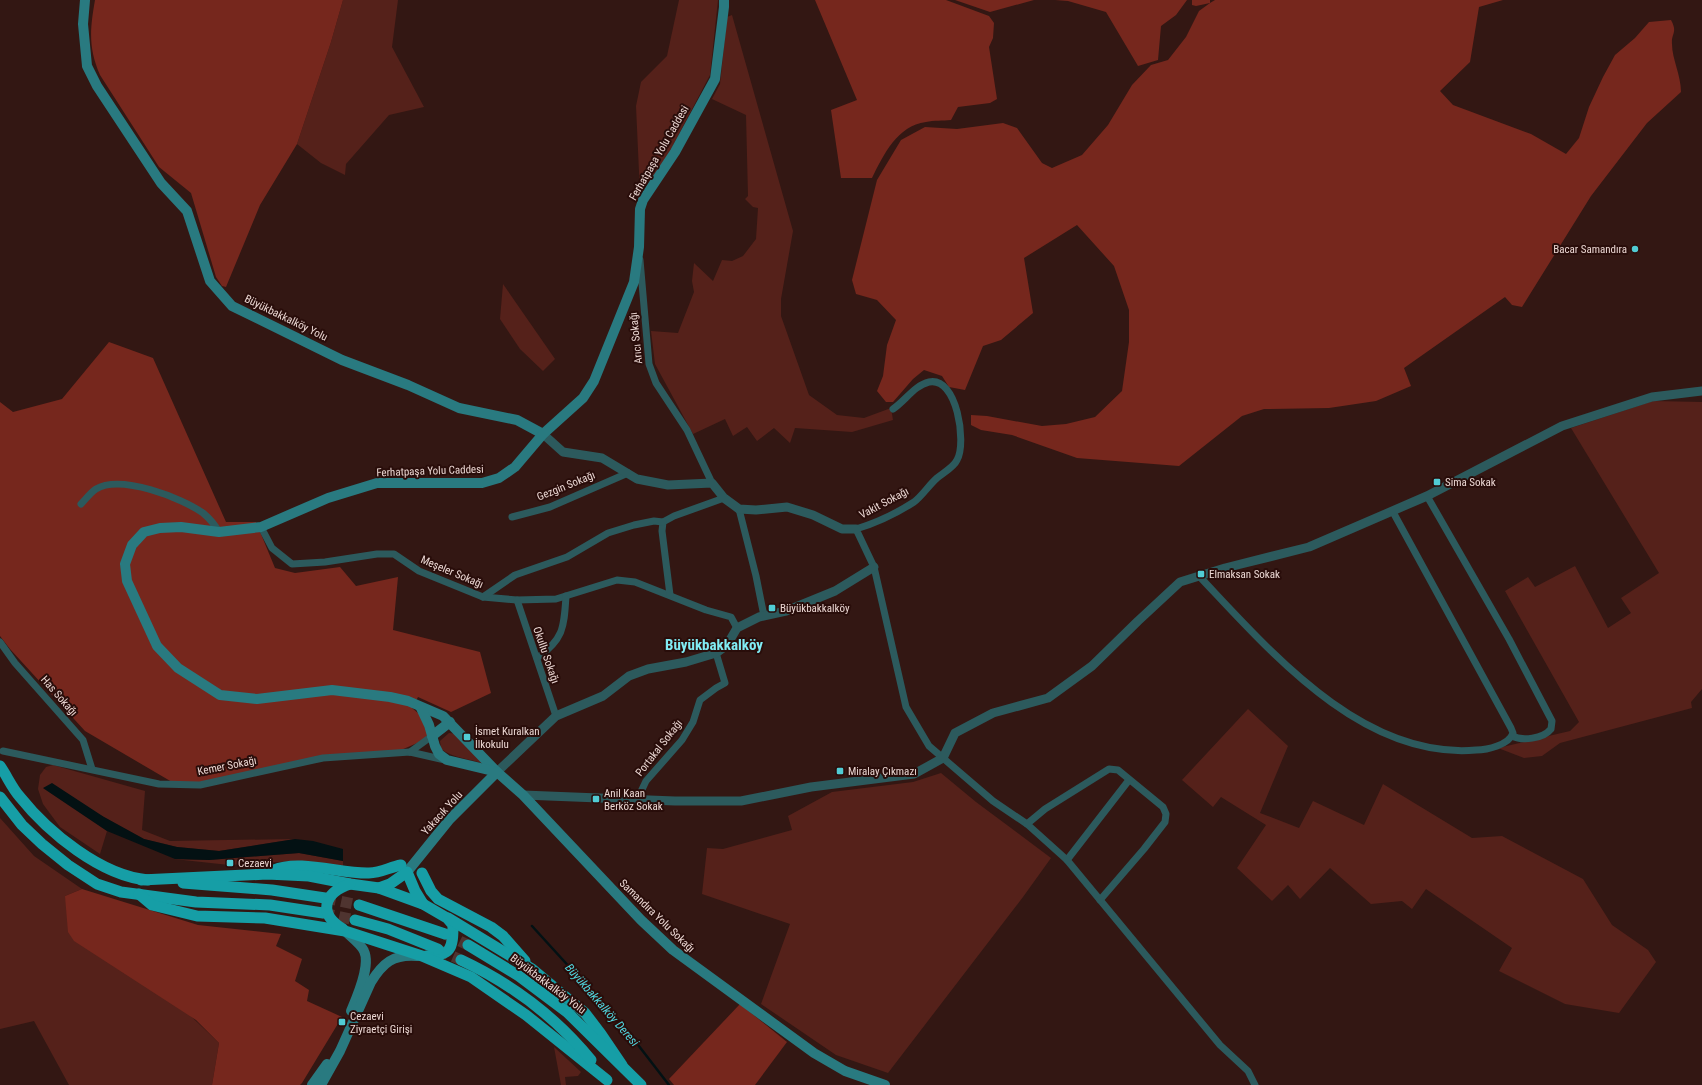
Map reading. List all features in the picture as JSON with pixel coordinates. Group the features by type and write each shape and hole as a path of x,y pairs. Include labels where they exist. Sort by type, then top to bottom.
{"highway":[{"path":"0,766 19,796 58,836 103,866 141,880 272,890 326,898"},
{"path":"0,797 22,825 42,844 97,884 121,892 196,902 270,904 323,913"},
{"path":"267,874 278,869 293,866 376,873 391,866 404,869"},
{"path":"380,888 390,884 404,869"},
{"path":"404,869 423,904"},
{"path":"422,873 431,891 438,899 491,927 503,936 532,969"},
{"path":"141,880 267,874 309,876 380,888 423,904 532,969 585,1013 622,1066"},
{"path":"345,931 334,924 329,918 327,906 330,894 339,888 350,884"},
{"path":"139,894 152,905 197,916 265,918 345,931 422,956 477,981 526,1015 609,1083"},
{"path":"359,905 445,934"},
{"path":"422,956 441,956 449,950 453,935 453,925 447,918"},
{"path":"355,920 388,929 438,949"},
{"name":"Büyükbakkalköy Yolu","path":"468,945 519,976 567,1012 641,1085"},
{"path":"460,960 483,971 544,1011 572,1038 609,1083"}],"main road":[{"name":"Büyükbakkalköy Yolu","path":"85,0 83,24 87,66 98,86 161,183 187,211 210,281 232,306 342,360 408,385 459,408 517,420 544,434"},
{"name":"Ferhatpaşa Yolu Caddesi","path":"497,772 443,716 421,708 408,701 390,697 332,690 258,699 220,694 178,668 158,646 127,581 125,564 132,545 144,532 160,528 181,527 219,532 261,527 328,498 377,483 482,483 499,478 515,467 544,434 583,398 594,381 634,282 639,247 640,209 643,200 675,152 715,79 724,0"},
{"path":"421,708 439,754 447,760"},
{"path":"432,736 450,722"},
{"name":"Kemer Sokağı","path":"447,760 497,772"},
{"name":"Samandıra Yolu Sokağı","path":"497,772 523,795 641,920 688,962 814,1053 845,1071 885,1085"},
{"name":"Yakacık Yolu","path":"404,869 449,820 497,772"},
{"path":"312,1085 326,1066 345,1028 361,986 366,965 364,951 345,931"},
{"path":"321,1085 333,1066 371,982 378,970 384,964 395,958 409,955 422,956"}],"street":[{"name":"Arıcı Sokağı","path":"639,247 649,364 656,383 687,430 712,483"},
{"name":"Vakit Sokağı","path":"856,529 870,525 915,501 930,484 957,461 962,441 958,413 948,392 941,384 931,381 922,385 893,409"},
{"path":"523,795 638,798 675,801 741,801 811,787 914,774 943,758 955,733 993,713 1048,698 1092,666 1180,582 1225,568 1309,547 1427,496 1562,426 1652,397 1702,391"},
{"path":"544,434 563,452 602,458 637,479 668,485 712,483 724,498 738,509 756,510 787,507 814,515 842,529 856,529 874,567 906,707 929,746 993,801 1027,824 1067,860 1220,1044 1248,1070 1254,1085"},
{"name":"Gezgin Sokağı","path":"512,517 550,507 628,473"},
{"path":"81,504 97,489 107,485 121,484 142,486 188,504 204,514 219,532"},
{"path":"1427,496 1509,639 1552,721 1551,729 1544,734 1522,739 1512,736"},
{"path":"483,597 515,575 566,557 608,533 654,521 663,522 674,516 724,498"},
{"path":"738,509 756,576 764,616"},
{"path":"1199,576 1294,671 1330,700 1377,730 1398,739 1423,746 1461,750 1479,750 1508,741 1512,736 1511,728 1393,512"},
{"path":"663,522 662,530 670,595"},
{"name":"Meşeler Sokağı","path":"261,527 272,548 292,564 325,562 377,554 394,554 419,571 483,597 517,600 556,600 617,580 635,582 706,610 731,617 737,628"},
{"path":"497,772 556,716 603,696 629,676 648,669 686,662 716,653 727,645 737,628 764,616 786,611 836,591 874,567"},
{"path":"537,658 550,649 558,638 564,622 566,596"},
{"name":"Okullu Sokağı","path":"517,600 525,628 537,658 556,716"},
{"name":"Has Sokağı","path":"0,642 15,663 83,740 92,770"},
{"name":"Portakal Sokağı","path":"638,798 646,782 682,740 693,722 700,700 725,683 716,653"},
{"path":"410,752 432,736"},
{"name":"Kemer Sokağı","path":"3,751 159,784 200,785 323,758 410,752 447,760"},
{"path":"1027,824 1045,809 1106,770 1112,769 1118,770 1163,807 1166,818 1165,822 1100,900"},
{"path":"1067,860 1129,780"}],"shaded area":[{"path":"95,0 343,0 331,42 297,144 260,205 226,287 222,286 216,277 191,193 159,167 100,75 93,56 91,38"},
{"path":"343,0 398,0 392,47 424,107 389,115 346,164 345,175 321,163 297,144 331,42"},
{"path":"679,0 718,0 710,75 668,155 640,194 636,106 641,82 667,56"},
{"path":"815,0 946,0 989,16 994,23 993,38 989,47 997,99 990,103 958,107 951,120 929,121 907,129 893,142 881,160 872,178 841,178 831,110 857,100"},
{"path":"955,0 1034,0 990,12"},
{"path":"1055,0 1187,0 1176,15 1161,26 1158,60 1138,66 1106,12 1068,1"},
{"path":"1192,0 1210,0 1210,3 1196,6 1192,5"},
{"path":"1215,0 1503,0 1479,7 1470,62 1440,91 1453,105 1531,134 1566,154 1579,138 1589,107 1615,55 1635,38 1649,22 1671,20 1673,24 1674,30 1672,50 1680,79 1681,92 1647,123 1591,196 1522,307 1512,305 1505,297 1404,368 1411,386 1376,401 1329,408 1264,409 1242,416 1179,466 1077,458 1012,435 981,430 971,425 971,415 987,416 1042,426 1066,424 1095,417 1122,391 1129,342 1129,310 1114,266 1077,225 1024,258 1033,313 1001,340 983,346 965,390 949,387 942,376 924,370 913,379 893,402 886,402 877,391 883,376 887,345 896,320 877,300 856,294 852,280 877,180 901,140 925,127 957,129 1003,123 1017,128 1042,163 1052,168 1082,155 1108,125 1132,85 1151,65 1168,60 1186,37 1199,11"},
{"path":"732,15 793,231 781,299 781,316 809,395 837,415 864,418 891,408 893,420 852,432 795,428 790,443 774,428 757,441 747,427 733,436 725,419 693,434 655,364 651,331 678,333 694,292 692,281 694,263 713,281 722,260 732,261 743,256 756,239 758,208 753,207 745,199 748,196 746,115 712,99 720,84 727,17"},
{"path":"503,284 555,359 543,371 520,349 500,319"},
{"path":"109,342 153,358 226,522 256,522 275,568 295,573 340,567 356,586 398,577 393,630 480,652 491,693 451,712 418,697 412,708 425,719 429,738 401,750 332,757 214,783 172,782 85,731 10,649 0,636 0,402 13,412 62,399"},
{"path":"1653,401 1702,402 1702,689 1691,702 1692,708 1560,743 1542,756 1524,758 1498,748 1570,731 1579,722 1505,591 1528,577 1535,587 1575,566 1608,628 1631,613 1621,598 1659,573 1571,428"},
{"path":"1248,709 1288,746 1260,813 1299,828 1313,801 1364,825 1383,784 1472,838 1502,836 1583,879 1612,925 1648,950 1656,962 1619,1013 1565,1004 1499,971 1512,948 1426,889 1412,909 1402,901 1371,904 1330,868 1300,899 1288,885 1272,901 1237,868 1266,825 1221,797 1213,807 1182,780"},
{"path":"449,733 458,734 484,764 456,756 441,749 440,741"},
{"path":"53,765 145,791 142,830 170,841 295,839 219,851 177,847 144,839 104,817 43,788 107,831 100,854 60,827 43,804 38,789 40,775 46,767"},
{"path":"941,773 976,802 1051,858 1023,897 888,1073 836,1055 761,1004 790,924 702,894 707,848 723,849 792,830 788,816 832,792 913,782"},
{"path":"52,783 104,817 144,839 177,847 219,851 295,839 313,841 343,849 343,861 299,853 209,860 175,859 107,831 43,788"},
{"path":"0,818 34,856 82,889 65,896 219,1043 212,1085 69,1085 34,1021 0,1029"},
{"path":"299,853 343,861 343,868 295,861 229,865 174,859 209,860"},
{"path":"82,889 198,925 281,934 276,946 302,959 295,981 309,990 307,1001 342,1017 302,1083 300,1085 212,1085 219,1043 196,1020 74,941 68,932 65,896"},
{"path":"740,1004 787,1042 755,1085 674,1085 669,1079"},
{"path":"554,1047 581,1072 578,1076 565,1077 566,1085 561,1085"}],"waterway":[{"name":"Büyükbakkalköy Deresi","path":"532,926 625,1028 669,1085"}],"tunnel":[{"path":"325,898 359,905"},
{"path":"323,913 355,920"},
{"path":"445,934 468,945"},
{"path":"438,950 461,960"}],"place":[{"name":"Bacar Samandıra","path":"1635,249"},
{"name":"Sima Sokak","path":"1437,482"},
{"name":"Elmaksan Sokak","path":"1201,574"},
{"name":"Büyükbakkalköy","path":"772,608"},
{"name":"İsmet Kuralkan İlkokulu","path":"467,737"},
{"name":"Miralay Çıkmazı","path":"840,771"},
{"name":"Anil Kaan Berköz Sokak","path":"596,799"},
{"name":"Cezaevi","path":"230,863"},
{"name":"Cezaevi Ziyraetçi Girişi","path":"342,1022"}],"district":[{"name":"Büyükbakkalköy","path":"714,645"}]}
